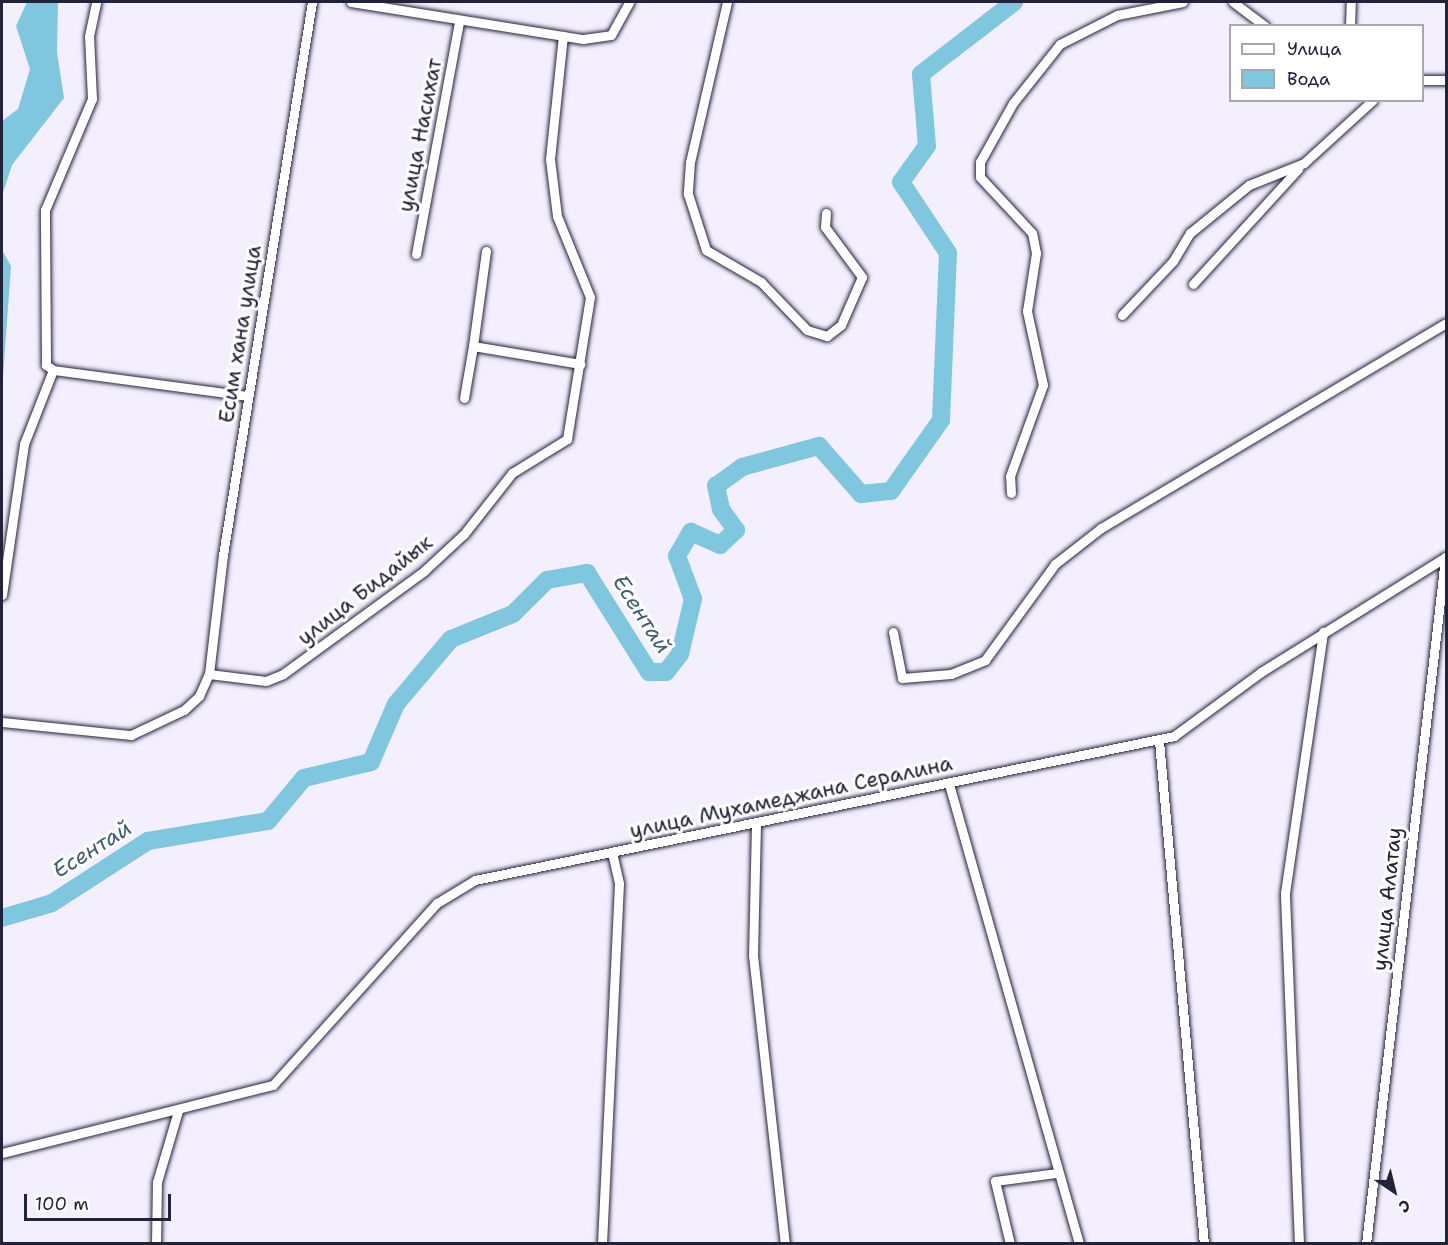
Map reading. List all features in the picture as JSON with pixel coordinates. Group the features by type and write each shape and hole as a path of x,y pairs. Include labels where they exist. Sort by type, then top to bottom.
{"street":[{"path":"96,2 90,36 92,99 45,210 46,365 53,370 248,396"},
{"name":"Есим хана улица","path":"209,674 248,396 312,2"},
{"path":"351,2 459,22 563,36 611,35 629,2"},
{"path":"727,2 690,162 688,194 706,250 761,282 807,330 827,336 841,326 862,277 825,227 826,213"},
{"path":"1011,493 1010,476 1043,385 1027,311 1036,253 1032,233 980,177 980,162 1013,103 1060,44 1117,15 1183,2"},
{"path":"1233,2 1262,24"},
{"path":"1350,24 1351,2"},
{"name":"улица Насихат","path":"416,254 459,22"},
{"path":"473,346 580,364 590,297 558,216 550,159 563,36"},
{"path":"1424,80 1446,80"},
{"path":"1193,284 1304,163 1370,102"},
{"path":"1122,315 1173,261 1190,233 1249,185 1304,163"},
{"path":"464,398 486,251"},
{"path":"893,632 902,678 951,674 985,660 1048,572 1101,528 1446,323"},
{"name":"улица Бидайык","path":"209,674 266,681 283,674 424,571 464,534 513,472 567,439 580,364"},
{"path":"2,595 24,444 53,370"},
{"name":"улица Мухамеджана Сералина","path":"2,1153 178,1111 273,1085 450,892 475,880 1159,741 1189,729 1323,632 1446,557"},
{"name":"улица Алатау","path":"1366,1244 1446,557"},
{"path":"1299,1244 1285,893 1323,632"},
{"path":"2,722 131,735 184,710 199,696 209,674"},
{"path":"1159,741 1204,1244"},
{"path":"949,784 1057,1173 1079,1244"},
{"path":"756,824 753,956 785,1244"},
{"path":"602,1244 620,883 612,853"},
{"path":"156,1244 157,1182 178,1111"},
{"path":"1010,1244 995,1181 1057,1173"}],"water":[{"path":"27,2 58,2 57,52 64,98 12,165 2,196 2,121 18,109 30,69 16,26"},
{"path":"2,250 11,266 2,391"}],"waterway":[{"name":"Есентай","path":"2,918 52,903 148,841 268,821 304,778 371,762 396,704 451,639 513,614 547,580 587,573 649,672 666,672 680,654 693,599 677,556 691,532 720,545 736,530 721,509 716,486 742,467 819,446 861,494 891,491 941,420 948,253 901,182 927,146 921,74 1014,2"}]}
